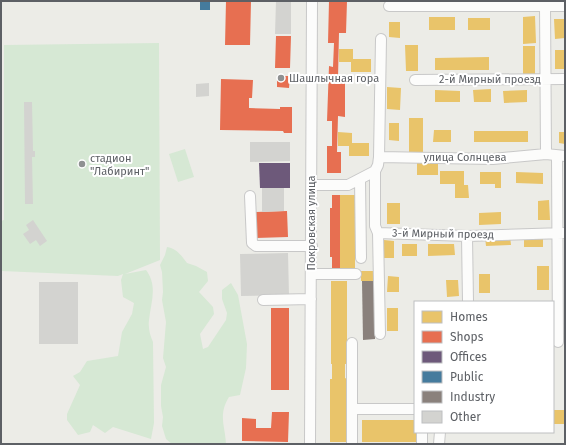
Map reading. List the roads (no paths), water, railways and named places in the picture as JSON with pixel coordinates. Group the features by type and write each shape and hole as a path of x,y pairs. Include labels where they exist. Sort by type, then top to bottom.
{"street":[{"name":"Покровская улица","path":"310,444 312,1"},
{"path":"388,6 565,6"},
{"path":"545,6 546,154"},
{"path":"312,185 348,184 375,171 378,165 380,39"},
{"name":"2-й Мирный проезд","path":"415,80 565,79"},
{"name":"улица Солнцева","path":"379,157 493,159 546,154 561,156"},
{"path":"559,342 562,233 561,156"},
{"name":"3-й Мирный проезд","path":"375,171 375,226 378,233 467,236 562,233"},
{"path":"360,179 362,258"},
{"path":"250,196 252,243 256,246 312,246"},
{"path":"378,233 380,334"},
{"path":"467,236 468,301"},
{"path":"311,274 356,274"},
{"path":"263,300 311,299"},
{"path":"352,343 352,444"},
{"path":"352,409 414,409"},
{"path":"422,433 422,444"},
{"path":"439,444 440,433"}],"place":[{"name":"Шашлычная гора","path":"281,78"},
{"name":"стадион \"Лабиринт\"","path":"82,164"}]}
